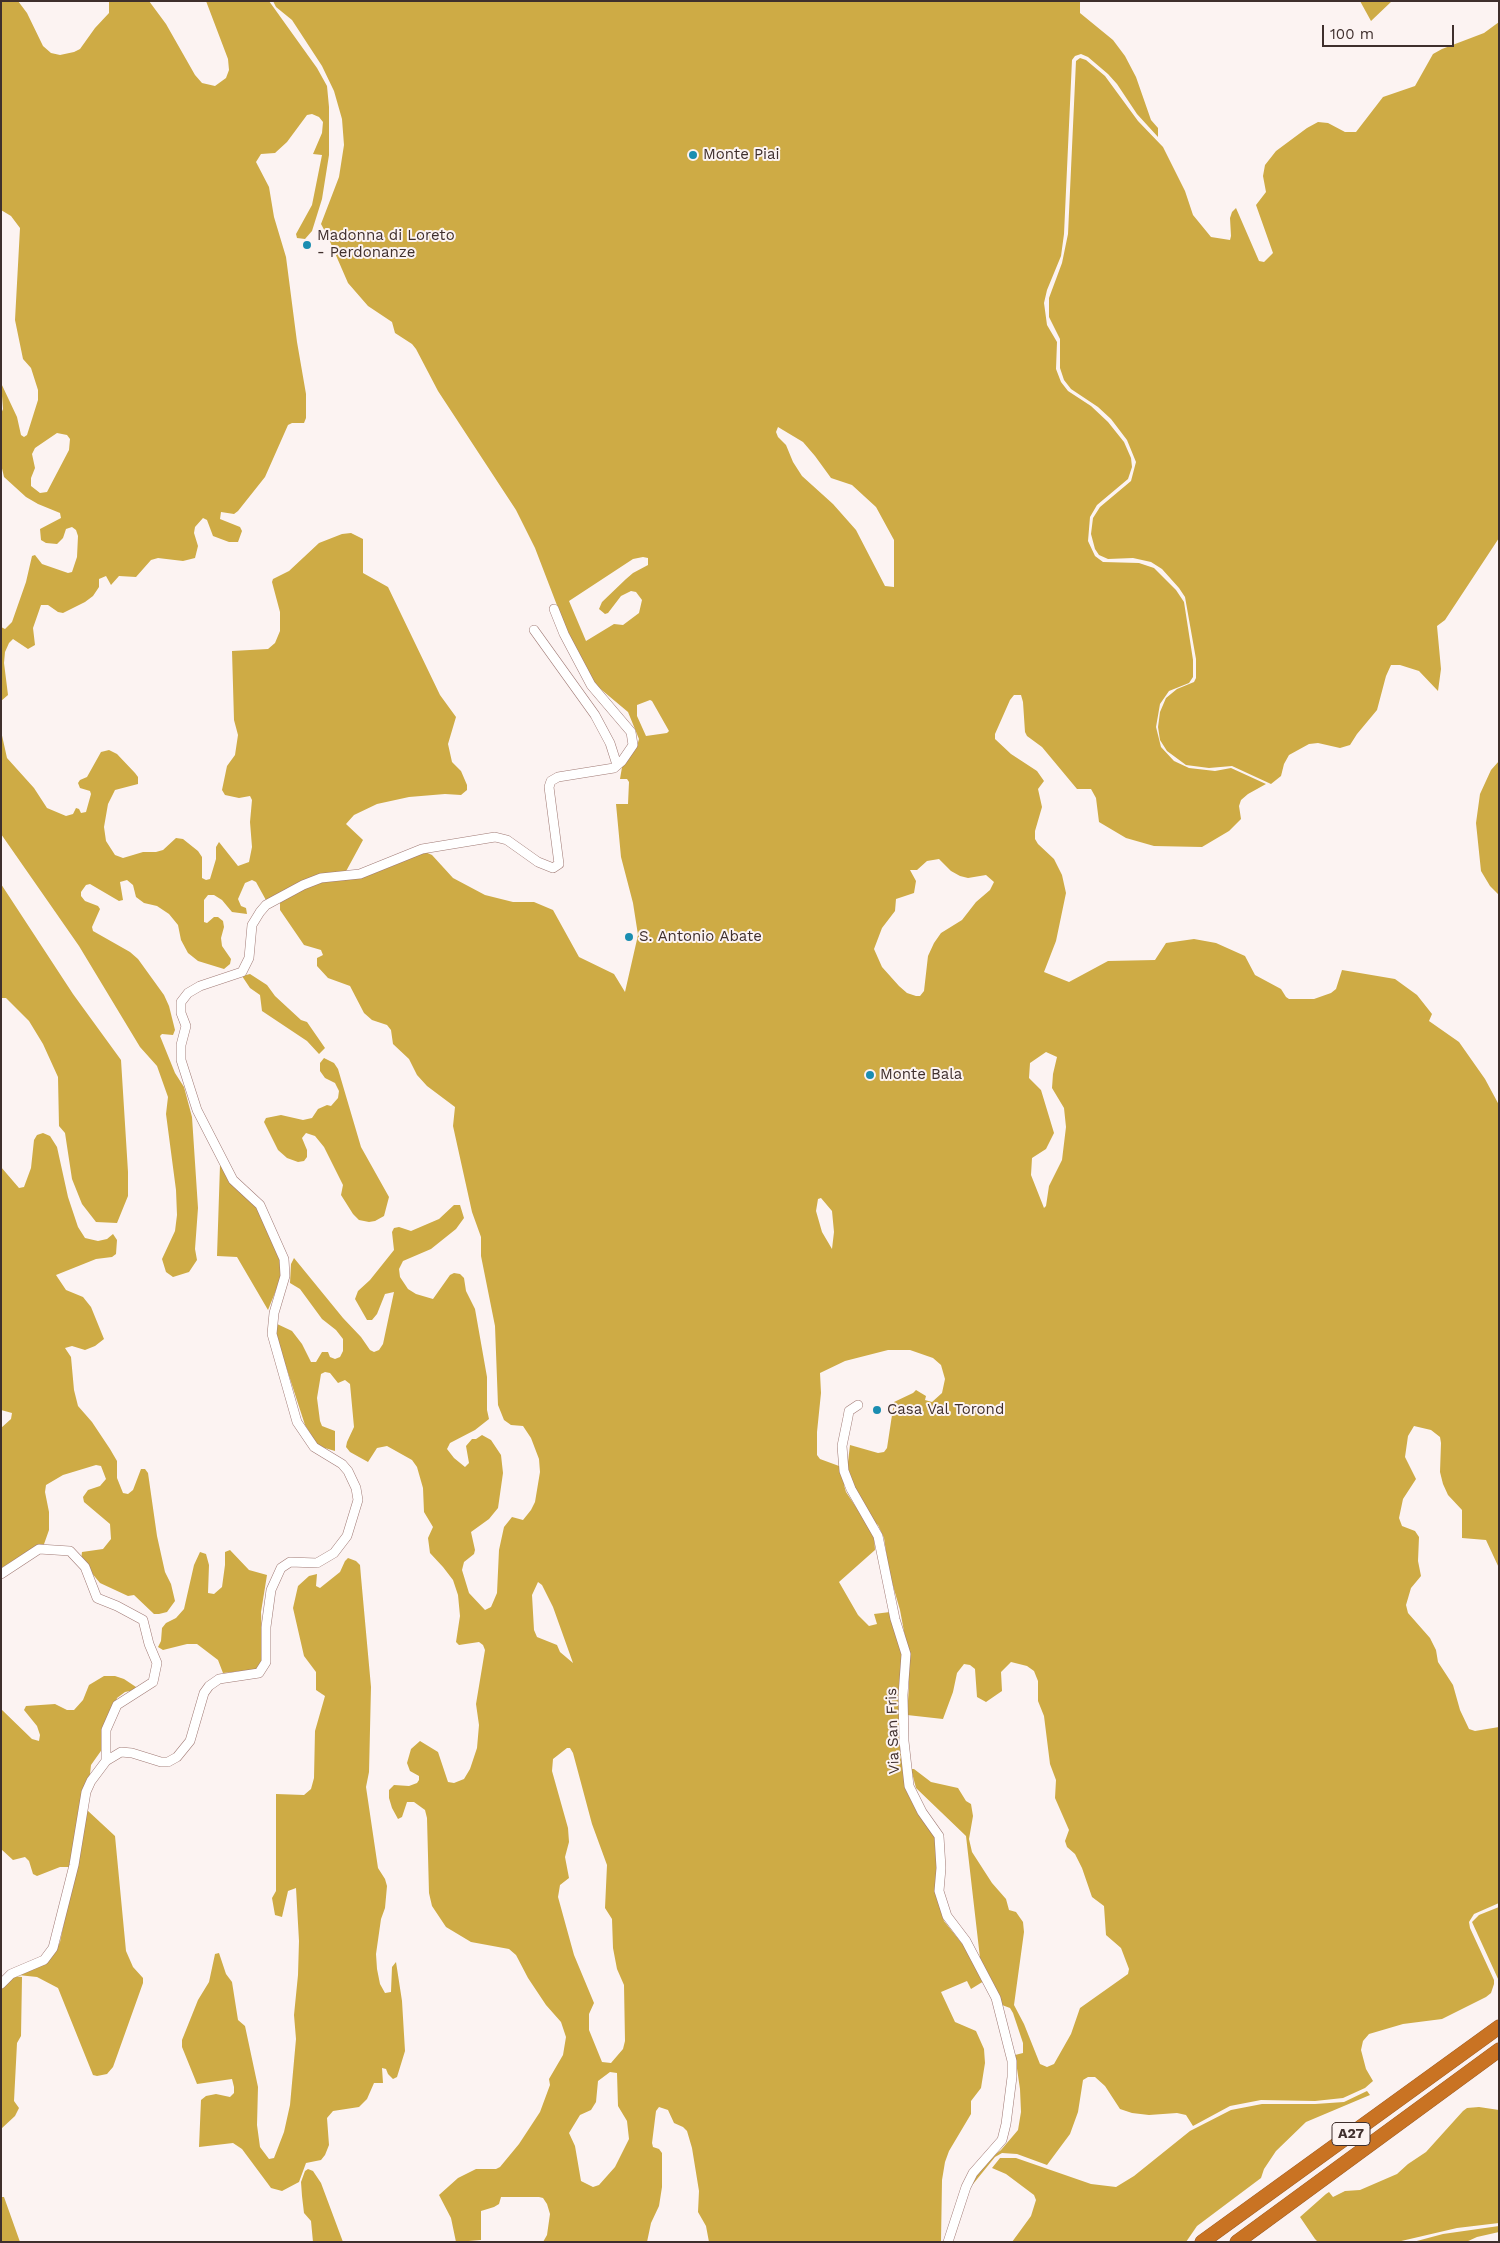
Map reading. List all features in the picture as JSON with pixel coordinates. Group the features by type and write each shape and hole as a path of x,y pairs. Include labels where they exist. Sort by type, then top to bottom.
{"highway":[{"name":"A27","path":"1202,2242 1499,2027"},
{"name":"A27","path":"1237,2242 1499,2050"}],"street":[{"path":"1,1984 11,1974 44,1960 53,1948 74,1865 86,1792 91,1780 106,1761 121,1752 132,1753 161,1762 168,1762 177,1757 190,1741 204,1692 209,1686 219,1679 259,1673 266,1662 266,1626 271,1590 277,1575 286,1563 317,1563 334,1553 347,1536 358,1500 356,1488 348,1471 342,1464 314,1447 297,1422 272,1334 274,1313 285,1276 284,1259 260,1205 233,1180 197,1110 181,1060 181,1045 186,1026 180,1006 183,998 200,986 242,972 250,958 252,925 260,912 266,905 303,885 321,878 360,874 422,849 495,837 507,840 532,860 555,867 560,861 549,787 551,781 558,777 614,768 633,745 631,732 590,685 564,634 554,609"},
{"path":"534,630 595,715 610,743 617,765"},
{"name":"Via San Fris","path":"858,1405 849,1411 842,1446 844,1471 851,1489 878,1536 894,1619 906,1654 903,1695 904,1741 909,1786 922,1812 939,1836 941,1868 939,1891 947,1916 966,1941 996,1998 1012,2061 1008,2115 1002,2140 973,2173 966,2187 948,2242"},
{"path":"1,1574 39,1549 70,1552 85,1568 97,1598 143,1620 149,1644 157,1663 153,1682 117,1705 106,1730 106,1761"}],"shaded area":[{"path":"1,1 18,1 27,13 43,46 51,53 60,55 80,49 109,13 109,1 149,1 166,24 195,75 202,83 215,86 226,78 229,70 228,59 206,1 269,1 317,68 327,86 329,155 322,199 312,231 305,239 297,238 296,234 312,205 322,155 313,154 322,133 323,122 319,117 312,114 307,115 287,142 275,153 261,154 256,162 269,187 274,217 286,257 306,394 306,418 304,423 288,425 265,477 238,511 234,514 221,512 220,519 240,527 242,531 238,542 229,542 213,536 207,520 203,518 195,527 194,533 198,546 195,558 183,561 158,558 151,560 136,577 119,576 111,585 106,576 99,579 99,587 93,596 63,613 48,605 41,605 33,628 35,645 28,649 13,639 5,652 4,663 8,695 1,701 1,627 5,629 12,622 26,582 32,556 35,555 42,564 68,573 72,572 77,557 78,536 76,530 72,527 66,529 63,538 57,544 46,543 41,540 40,529 61,518 60,513 26,497 4,477 1,464 1,414 3,409 1,383 17,417 21,435 24,437 27,435 38,400 38,390 31,368 23,359 15,320 20,228 11,216 1,210","holes":["57,433 67,435 70,439 69,450 47,492 40,493 31,486 31,478 35,468 32,454 35,448"]},
{"path":"273,1 1080,1 1080,13 1113,40 1125,56 1136,77 1151,120 1158,128 1158,137 1137,114 1108,74 1088,57 1081,54 1075,56 1072,60 1064,234 1061,256 1047,290 1044,303 1047,325 1057,342 1056,369 1061,382 1068,391 1091,406 1108,422 1124,442 1131,458 1132,467 1128,479 1097,505 1090,517 1088,541 1095,556 1103,562 1139,563 1154,568 1176,590 1184,602 1193,660 1193,677 1189,683 1169,691 1160,704 1156,727 1161,747 1174,761 1189,768 1215,771 1231,768 1266,784 1241,800 1239,806 1241,819 1229,831 1202,847 1154,846 1126,838 1099,822 1096,798 1091,789 1077,789 1042,747 1027,736 1021,695 1014,695 995,734 995,739 1011,754 1037,771 1044,781 1038,789 1042,807 1035,831 1035,839 1054,859 1062,875 1066,893 1056,941 1044,972 1069,982 1108,961 1155,960 1166,943 1194,939 1216,943 1245,956 1255,975 1281,989 1289,999 1314,999 1331,993 1336,989 1342,970 1395,979 1417,995 1432,1014 1429,1021 1459,1042 1485,1079 1499,1105 1499,1568 1486,1540 1462,1538 1462,1510 1448,1495 1443,1484 1440,1472 1440,1437 1431,1430 1414,1426 1408,1436 1405,1457 1416,1479 1403,1499 1399,1518 1402,1526 1415,1531 1419,1537 1418,1561 1421,1576 1411,1588 1406,1605 1408,1613 1430,1638 1436,1650 1438,1662 1453,1685 1460,1710 1469,1729 1475,1731 1499,1727 1499,1903 1474,1914 1469,1922 1494,1984 1491,1993 1486,1997 1442,2019 1403,2024 1369,2034 1363,2041 1361,2050 1366,2069 1373,2081 1365,2088 1343,2098 1315,2101 1261,2100 1230,2106 1193,2126 1186,2115 1177,2113 1149,2115 1120,2109 1105,2086 1095,2077 1088,2077 1083,2080 1078,2112 1070,2134 1047,2165 1017,2154 1002,2153 995,2157 969,2189 972,2179 982,2165 1001,2150 1018,2130 1021,2112 1015,2055 1023,2053 1023,2043 1013,2013 1010,2008 1002,2005 980,1958 966,1836 916,1788 911,1769 914,1769 931,1782 958,1788 966,1801 971,1804 973,1816 969,1839 972,1852 992,1883 1006,1899 1009,1910 1016,1912 1023,1922 1024,1932 1014,2005 1040,2064 1047,2067 1054,2064 1071,2034 1080,2008 1128,1974 1129,1969 1121,1948 1106,1935 1104,1906 1092,1897 1082,1868 1075,1854 1067,1847 1065,1841 1069,1830 1055,1798 1056,1780 1050,1764 1044,1716 1038,1701 1038,1681 1034,1671 1027,1666 1011,1662 1001,1672 1002,1691 986,1702 977,1697 975,1669 970,1665 964,1664 957,1673 953,1692 943,1719 907,1715 909,1686 908,1653 900,1610 889,1572 884,1538 878,1525 869,1519 847,1473 848,1462 850,1445 878,1453 884,1452 887,1448 894,1402 916,1390 926,1396 925,1400 932,1402 942,1393 945,1379 941,1365 933,1358 910,1350 888,1350 845,1361 820,1373 821,1393 817,1455 820,1459 839,1466 845,1460 844,1485 846,1492 874,1534 875,1550 839,1582 858,1615 869,1626 877,1624 874,1614 890,1612 905,1653 906,1785 937,1840 938,1870 935,1891 944,1921 968,1951 984,1981 971,1989 967,1981 941,1992 955,2022 976,2031 984,2049 985,2063 981,2088 971,2101 971,2114 949,2151 945,2162 942,2180 941,2242 709,2242 706,2226 698,2212 699,2191 692,2148 687,2131 674,2123 668,2110 659,2107 656,2111 652,2143 653,2147 659,2149 662,2153 662,2187 659,2206 651,2223 647,2242 543,2242 547,2235 550,2214 543,2198 501,2197 499,2204 481,2211 481,2240 456,2242 451,2218 439,2195 458,2178 476,2169 496,2169 500,2167 519,2144 540,2112 550,2085 549,2079 563,2055 566,2037 561,2022 546,2005 528,1978 516,1955 509,1949 471,1942 446,1927 432,1906 429,1893 427,1818 425,1810 414,1802 407,1802 402,1817 398,1819 392,1808 389,1790 394,1785 409,1786 417,1783 419,1780 419,1776 410,1771 407,1763 411,1749 420,1741 438,1752 448,1782 454,1783 464,1779 470,1769 477,1748 479,1725 476,1704 485,1650 479,1642 459,1645 456,1642 460,1616 458,1595 453,1580 430,1553 428,1538 433,1527 424,1512 423,1488 417,1467 412,1460 387,1446 377,1448 368,1462 350,1452 346,1447 354,1427 350,1384 345,1380 338,1383 330,1373 325,1372 321,1374 317,1398 322,1426 335,1431 335,1451 318,1446 305,1425 278,1342 275,1323 292,1331 302,1344 311,1362 316,1362 322,1352 328,1352 330,1357 335,1359 340,1357 343,1351 343,1339 336,1330 322,1319 300,1289 290,1283 291,1264 294,1258 370,1350 374,1352 379,1350 383,1344 394,1292 385,1294 377,1314 372,1320 367,1320 355,1299 358,1291 370,1280 394,1250 392,1232 394,1228 399,1227 411,1231 439,1219 454,1205 460,1205 464,1218 456,1229 431,1249 403,1261 399,1269 400,1277 408,1289 416,1294 433,1299 450,1275 454,1273 460,1274 464,1278 466,1291 475,1309 487,1377 487,1410 489,1419 475,1430 450,1443 447,1449 465,1467 469,1463 466,1446 472,1439 482,1435 491,1440 501,1455 503,1473 498,1508 489,1519 471,1532 475,1550 474,1554 464,1562 462,1570 469,1593 485,1610 491,1607 497,1593 499,1550 504,1527 512,1517 523,1520 535,1502 540,1472 539,1459 531,1438 523,1426 511,1425 504,1420 498,1405 495,1326 481,1256 481,1237 472,1212 453,1126 455,1107 427,1086 417,1075 409,1059 393,1044 391,1030 387,1025 372,1020 364,1013 350,986 328,978 317,966 317,958 323,955 321,950 304,945 280,910 280,900 323,881 423,851 432,855 453,878 485,895 513,902 534,902 553,910 579,957 614,974 625,992 638,935 633,903 621,857 616,804 628,804 629,782 627,779 620,779 621,773 623,762 637,746 639,739 628,712 591,681 563,621 535,548 516,510 438,391 416,349 412,344 395,333 392,322 368,306 348,283 321,224 339,177 344,145 342,119 334,91 322,66 292,20 276,7","holes":["778,427 803,442 831,478 852,485 876,507 894,540 894,587 885,586 856,530 833,504 802,476 793,462 786,445 776,432","648,558 648,565 626,579 602,602 599,609 605,614 608,613 621,596 631,591 636,592 642,600 639,613 623,625 614,624 586,641 569,601 633,559","650,700 669,731 667,733 646,736 637,716 637,705","939,859 951,871 960,876 968,878 986,875 994,882 990,890 976,902 962,920 941,933 934,943 928,956 924,991 920,996 907,993 899,986 882,967 874,949 882,928 895,911 896,899 914,893 916,881 910,870 917,870 927,861","1046,1052 1057,1057 1052,1088 1064,1108 1066,1127 1062,1160 1049,1186 1046,1206 1044,1208 1031,1175 1032,1158 1046,1149 1054,1133 1041,1090 1029,1078 1030,1063","821,1198 832,1211 834,1232 832,1249 822,1232 816,1211 818,1199","538,1582 542,1585 553,1607 573,1663 560,1652 557,1645 537,1637 534,1630 532,1595","567,1748 570,1748 592,1824 607,1865 605,1908 612,1919 613,1948 617,1969 624,1985 625,2041 623,2049 611,2063 602,2062 589,2030 589,2014 594,2003 574,1955 558,1897 560,1885 569,1878 565,1857 569,1842 568,1828 552,1771 553,1759","610,2072 617,2073 618,2106 627,2121 629,2139 615,2167 599,2185 593,2187 581,2181 575,2146 569,2133 580,2115 591,2110 596,2102 598,2081"]},
{"path":"1360,1 1392,1 1371,21"},
{"path":"1499,22 1499,538 1445,620 1437,626 1441,669 1438,691 1419,671 1400,665 1391,665 1386,676 1377,710 1350,745 1340,748 1318,743 1309,744 1289,755 1281,776 1271,784 1232,766 1209,768 1186,765 1167,751 1160,740 1158,727 1160,712 1166,698 1177,689 1194,682 1196,678 1196,659 1185,597 1162,569 1151,562 1133,558 1108,559 1099,555 1095,549 1091,534 1093,518 1100,507 1131,481 1136,462 1127,440 1111,419 1098,407 1071,389 1064,380 1060,368 1060,339 1049,317 1049,298 1062,263 1068,234 1076,61 1080,58 1086,60 1105,76 1138,121 1163,147 1185,191 1193,215 1211,237 1230,240 1230,218 1236,208 1259,261 1264,262 1273,253 1256,205 1266,192 1263,176 1265,165 1276,151 1318,122 1328,123 1345,132 1356,132 1383,97 1415,86 1433,54 1484,33"},
{"path":"351,533 363,539 363,573 388,587 440,695 456,717 448,744 452,762 461,771 467,785 467,790 461,795 445,794 409,797 377,804 354,815 346,824 363,840 344,875 295,886 276,895 267,902 256,882 252,880 245,883 238,899 241,906 246,908 247,914 232,912 222,900 214,895 208,895 204,900 204,922 207,923 214,917 218,917 223,921 222,946 231,959 230,964 224,969 198,961 188,953 181,940 178,925 169,914 157,906 144,903 136,897 133,885 127,880 120,882 123,900 119,901 90,884 86,885 81,892 81,896 85,901 98,906 100,909 92,927 93,931 130,952 138,959 164,995 175,1030 173,1035 162,1034 160,1036 175,1073 184,1087 192,1117 198,1208 195,1249 197,1260 189,1272 173,1277 166,1272 162,1259 175,1231 177,1215 176,1190 166,1114 168,1097 157,1066 140,1047 79,946 1,834 1,731 7,758 34,788 47,808 66,816 73,814 76,808 81,813 86,812 91,794 90,791 80,788 78,783 87,777 101,752 109,750 117,754 135,773 138,777 138,784 115,790 108,804 104,827 106,841 115,855 123,858 143,852 156,852 163,850 176,838 183,839 198,851 202,857 202,878 206,880 210,879 216,859 216,847 219,842 238,866 249,862 252,847 250,822 252,800 250,796 239,798 225,795 222,790 227,766 235,755 238,735 234,720 232,651 268,649 275,643 280,631 280,612 272,582 273,579 289,571 319,543 342,534"},
{"path":"1499,761 1499,895 1490,886 1481,871 1476,823 1480,794 1491,770"},
{"path":"1,884 73,994 121,1060 128,1196 117,1223 96,1222 82,1204 72,1179 65,1133 59,1126 58,1077 43,1044 29,1021 6,998 1,998"},
{"path":"250,974 267,985 275,996 301,1020 307,1022 325,1048 319,1054 307,1041 262,1011 260,995 250,988 242,976"},
{"path":"324,1058 334,1063 338,1069 361,1147 389,1197 384,1216 375,1221 359,1220 353,1214 341,1195 343,1185 324,1147 315,1136 306,1133 302,1138 307,1150 307,1157 304,1161 298,1162 287,1158 278,1150 264,1122 266,1118 281,1115 303,1120 312,1118 318,1109 327,1105 331,1106 338,1098 339,1091 335,1083 325,1078 320,1071 320,1063"},
{"path":"43,1133 50,1136 57,1147 68,1197 78,1227 85,1238 98,1241 107,1239 113,1234 117,1240 116,1254 112,1257 96,1259 56,1275 66,1290 83,1297 91,1307 104,1339 95,1346 85,1350 72,1346 65,1348 71,1357 74,1390 78,1406 92,1422 117,1461 117,1478 123,1493 128,1494 133,1490 141,1469 145,1469 148,1473 157,1536 165,1572 171,1584 175,1601 167,1612 159,1614 154,1614 134,1595 128,1596 100,1583 81,1560 82,1552 103,1549 111,1539 110,1524 84,1502 83,1497 88,1490 100,1486 106,1479 101,1466 96,1465 63,1475 46,1485 49,1530 43,1547 1,1568 1,1428 11,1419 12,1413 1,1410 1,1167 19,1188 24,1187 31,1168 34,1140 37,1135"},
{"path":"220,1165 234,1186 256,1203 282,1262 281,1278 268,1310 237,1257 217,1256"},
{"path":"230,1550 249,1570 267,1575 261,1612 263,1669 223,1673 218,1660 197,1644 187,1644 163,1650 158,1647 161,1641 162,1628 166,1623 176,1618 184,1609 194,1565 200,1552 206,1554 209,1565 208,1593 214,1594 222,1587 225,1552"},
{"path":"348,1558 360,1565 371,1687 369,1772 366,1787 378,1868 387,1886 385,1908 381,1919 376,1954 377,1969 380,1984 385,1993 391,1992 392,1967 396,1962 402,2001 405,2051 397,2077 393,2079 386,2069 382,2068 383,2083 374,2083 367,2099 359,2107 333,2111 327,2118 329,2145 325,2155 321,2160 306,2163 299,2182 282,2191 271,2188 242,2149 233,2143 199,2147 201,2100 206,2096 216,2094 230,2097 234,2093 234,2087 232,2079 197,2084 182,2047 182,2040 198,2000 209,1982 215,1954 219,1953 226,1974 232,1982 238,2020 245,2026 258,2087 257,2125 260,2147 269,2159 274,2158 284,2132 290,2105 296,2039 294,2015 299,1941 296,1888 288,1891 282,1917 275,1915 272,1898 276,1891 276,1794 304,1795 311,1789 314,1778 315,1731 325,1696 316,1690 316,1672 304,1656 293,1608 298,1586 309,1576 317,1574 316,1586 320,1588 340,1572"},
{"path":"104,1676 115,1676 124,1679 136,1687 135,1690 125,1692 117,1698 103,1748 91,1765 72,1867 60,1867 37,1876 33,1874 29,1861 25,1857 13,1860 1,1849 1,1709 32,1739 39,1741 40,1735 37,1726 24,1710 26,1706 55,1704 67,1710 74,1710 83,1700 89,1685"},
{"path":"87,1810 115,1836 126,1951 133,1967 143,1978 143,1983 113,2067 107,2074 97,2076 93,2075 58,1988 37,1977 18,1975 56,1950 60,1942"},
{"path":"1499,1907 1499,1981 1472,1922 1479,1915"},
{"path":"12,1976 22,1977 21,2036 17,2043 14,2101 19,2108 15,2116 1,2129 1,1990"},
{"path":"1367,2091 1370,2095 1306,2122 1276,2151 1264,2169 1261,2178 1197,2226 1186,2242 1012,2242 1031,2216 1036,2200 1034,2195 1006,2174 992,2168 1000,2158 1016,2158 1091,2184 1116,2187 1134,2176 1190,2131 1231,2110 1262,2104 1344,2102"},
{"path":"1479,2107 1499,2110 1499,2223 1457,2228 1397,2242 1318,2242 1315,2239 1300,2217 1326,2194 1329,2192 1333,2197 1345,2191 1360,2190 1397,2174 1426,2152 1463,2111 1467,2108"},
{"path":"308,2169 313,2171 321,2183 343,2242 313,2242 311,2221 304,2213 301,2182 305,2171"},
{"path":"1,2197 4,2197 20,2242 1,2242"},
{"path":"1499,2226 1499,2232 1477,2237 1466,2242 1413,2242 1443,2234"}],"place":[{"name":"Monte Piai","path":"693,155"},
{"name":"Madonna di Loreto - Perdonanze","path":"307,245"},
{"name":"S. Antonio Abate","path":"629,937"},
{"name":"Monte Bala","path":"870,1075"},
{"name":"Casa Val Torond","path":"877,1410"}]}
